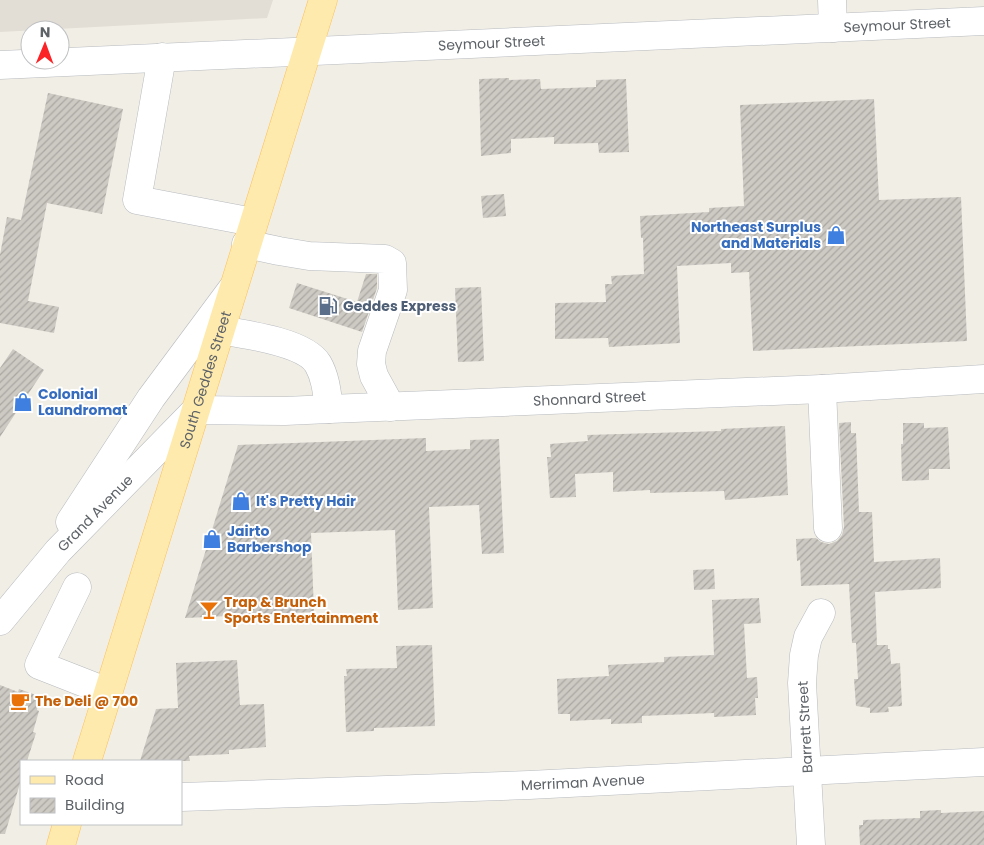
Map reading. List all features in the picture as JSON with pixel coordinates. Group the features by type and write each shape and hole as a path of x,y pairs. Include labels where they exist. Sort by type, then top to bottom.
{"main road":[{"name":"South Geddes Street","path":"86,760 323,0"},
{"path":"61,845 67,825"}],"street":[{"path":"832,0 833,28"},
{"name":"Seymour Street","path":"0,65 984,21"},
{"path":"162,57 137,200 250,233 279,252 309,256 385,259 392,262 393,290 372,351 371,364 374,376 391,407"},
{"path":"58,551 63,532 151,398 232,288"},
{"path":"220,330 291,345 306,353 317,362 325,378 329,409"},
{"name":"Shonnard Street","path":"196,410 285,411 391,407 822,389 984,379"},
{"path":"822,389 828,528"},
{"name":"Grand Avenue","path":"0,621 58,551 196,410"},
{"path":"77,587 39,665 108,692"},
{"name":"Barrett Street","path":"811,845 802,683 804,655 808,637 821,613"},
{"name":"Merriman Avenue","path":"182,797 529,785 984,762"}],"shaded area":[{"path":"0,0 273,0 267,18 70,28 70,20 20,20 20,31 0,32"}],"building":[{"path":"509,78 509,80 540,79 541,89 596,87 596,80 626,79 629,152 599,153 598,143 554,144 554,137 511,139 511,153 481,156 479,79"},
{"path":"48,93 123,109 102,214 47,203 28,301 59,307 54,333 0,323 0,255 7,217 21,220"},
{"name":"Northeast Surplus and Materials","path":"874,99 879,200 961,197 967,341 753,351 749,272 731,273 731,263 677,266 680,343 609,347 608,338 555,339 555,303 606,302 605,284 612,284 611,276 644,274 640,216 709,212 709,208 744,206 740,105"},
{"path":"504,194 506,216 483,218 481,196"},
{"path":"366,274 377,274 377,288 362,332 289,308 297,283 357,302"},
{"path":"481,287 484,361 458,362 455,288"},
{"path":"13,349 44,370 0,437 0,368"},
{"path":"851,422 851,433 856,433 859,512 872,512 874,562 940,558 941,588 875,592 877,645 888,645 891,664 900,663 902,706 888,707 889,712 870,713 870,708 856,706 854,679 858,679 856,643 852,643 849,584 801,586 800,560 797,561 796,539 816,538 821,542 829,544 837,541 842,535 844,527 839,423"},
{"path":"903,423 924,423 924,428 948,427 950,469 929,469 929,480 902,481 901,444 903,444"},
{"path":"785,426 788,495 725,500 724,491 650,493 650,490 613,492 613,472 575,474 576,497 550,498 547,457 551,457 550,444 588,441 587,435 721,431 721,429"},
{"path":"426,438 426,451 470,449 470,440 499,439 504,553 482,554 479,505 429,507 433,608 398,610 395,530 311,533 314,612 185,618 238,445"},
{"path":"714,569 715,589 694,590 693,570"},
{"path":"759,598 761,623 744,624 747,678 757,677 758,698 755,698 756,715 714,717 714,713 642,716 642,723 611,724 611,719 570,721 570,714 558,714 557,679 609,676 608,665 664,662 664,657 714,655 712,600"},
{"path":"432,645 435,726 374,728 374,731 346,732 344,676 347,676 346,669 397,668 396,646"},
{"path":"237,660 240,705 264,704 266,747 229,750 229,754 189,756 190,761 140,760 156,709 178,708 176,663"},
{"path":"0,685 18,692 19,689 39,696 37,710 39,711 33,732 36,733 27,760 20,760 20,783 5,834 0,834"},
{"path":"941,810 941,813 984,811 984,845 860,845 859,825 863,825 863,820 920,818 920,811"}],"place":[{"name":"Northeast Surplus and Materials","path":"836,235"},
{"name":"Geddes Express","path":"328,306"},
{"name":"Colonial Laundromat","path":"23,402"},
{"name":"It's Pretty Hair","path":"241,501"},
{"name":"Jairto Barbershop","path":"212,539"},
{"name":"Trap & Brunch Sports Entertainment","path":"209,610"},
{"name":"The Deli @ 700","path":"20,701"}]}
